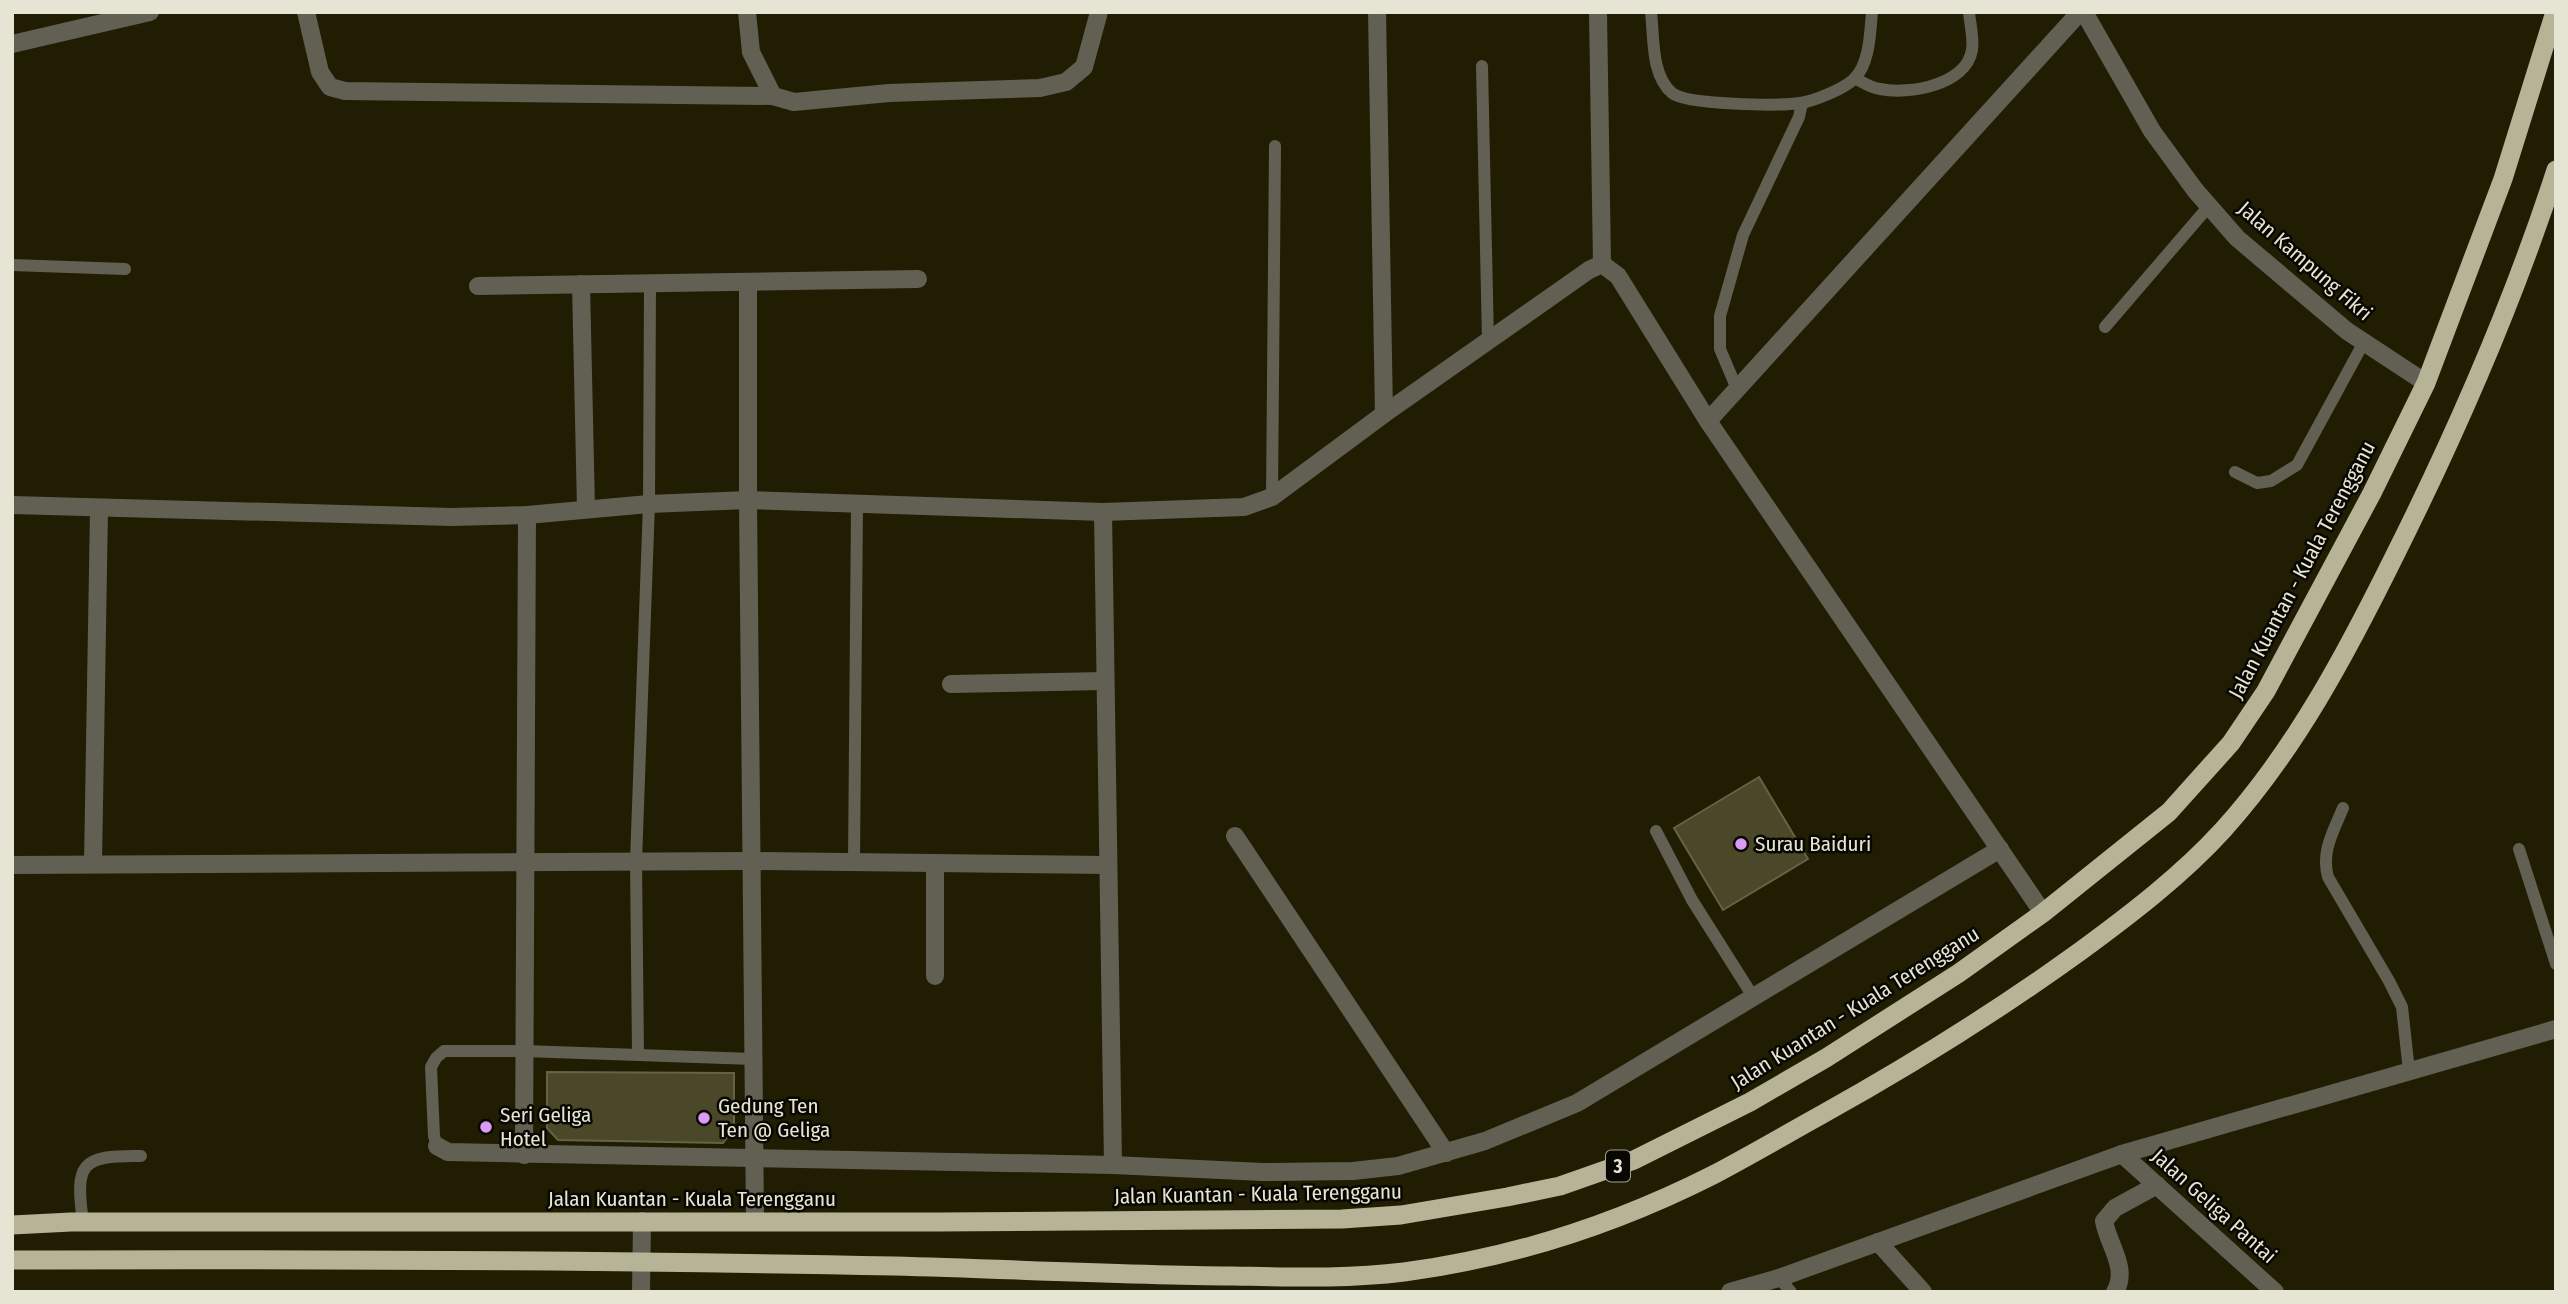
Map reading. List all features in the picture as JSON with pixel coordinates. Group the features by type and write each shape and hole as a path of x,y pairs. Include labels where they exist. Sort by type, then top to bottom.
{"highway":[{"name":"Jalan Kuantan - Kuala Terengganu","path":"12,1225 83,1222 1342,1219 1453,1208 1560,1186 1634,1160 1751,1102 1826,1058 1959,973 2043,913 2169,812 2231,743 2266,691 2311,611 2426,383 2504,179 2555,12"},
{"name":"3","path":"12,1260 898,1266 1200,1276 1336,1277 1401,1272 1524,1248 1617,1217 1711,1176 1889,1076 2037,982 2111,929 2175,877 2222,831 2299,730 2347,652 2430,486 2493,343 2556,170"}],"street":[{"path":"12,44 150,12"},
{"path":"306,12 320,72 330,87 345,91 774,96 794,102 889,93 1040,88 1066,82 1084,68 1099,12"},
{"path":"747,12 751,52 774,96"},
{"path":"1377,12 1384,414"},
{"path":"1598,12 1602,264"},
{"path":"1708,421 2082,12"},
{"name":"Jalan Kampung Fikri","path":"2082,12 2152,131 2237,238 2347,331 2426,383"},
{"path":"12,505 452,517 527,515 649,504 748,500 1103,512 1244,507 1272,497 1384,414 1589,270 1602,264"},
{"path":"1602,264 1618,276 1708,421 2043,913"},
{"path":"478,286 918,279"},
{"path":"748,282 755,1221"},
{"path":"581,284 586,509"},
{"path":"93,864 99,509"},
{"path":"1103,512 1113,1165"},
{"path":"524,1155 527,515"},
{"path":"951,684 1104,681"},
{"path":"1235,836 1446,1153"},
{"path":"437,1146 448,1152 524,1155 1113,1165 1263,1172 1353,1171 1398,1166 1485,1141 1577,1103 2000,849"},
{"path":"12,864 751,861 1108,865"},
{"path":"935,863 935,976"},
{"path":"1730,1292 1779,1278 2122,1154 2556,1029"},
{"name":"Jalan Geliga Pantai","path":"2122,1154 2275,1292"},
{"path":"2115,1292 2121,1282 2120,1269 2104,1221 2115,1208 2157,1185"},
{"path":"641,1292 642,1221"},
{"path":"1878,1242 1923,1292"}],"lane":[{"path":"1651,12 1659,78 1674,96 1727,103 1802,103 1825,96 1855,78 1870,48 1872,12"},
{"path":"1855,78 1878,89 1897,90 1932,86 1951,79 1964,68 1972,50 1969,12"},
{"path":"1482,66 1488,341"},
{"path":"1737,389 1720,349 1720,316 1743,235 1799,117 1802,103"},
{"path":"1272,497 1275,146"},
{"path":"2105,327 2209,206"},
{"path":"12,265 125,269"},
{"path":"638,1055 636,861 649,504 650,283"},
{"path":"2235,472 2257,483 2271,481 2297,465 2364,342"},
{"path":"854,862 857,504"},
{"path":"2343,808 2327,847 2324,863 2328,877 2402,1007 2409,1071"},
{"path":"1656,831 1692,900 1754,998"},
{"path":"2519,849 2556,964"},
{"path":"437,1146 434,1136 431,1067 444,1051 753,1059"},
{"path":"83,1222 79,1191 82,1171 93,1160 115,1155 141,1156"},
{"path":"1779,1278 1791,1292"}],"building":[{"name":"Surau Baiduri","path":"1759,777 1808,859 1723,910 1674,828"},
{"path":"547,1072 734,1073 734,1128 723,1143 558,1140 547,1128"}],"place":[{"name":"Surau Baiduri","path":"1741,844"},
{"name":"Gedung Ten Ten @ Geliga","path":"704,1118"},
{"name":"Seri Geliga Hotel","path":"486,1127"}]}
